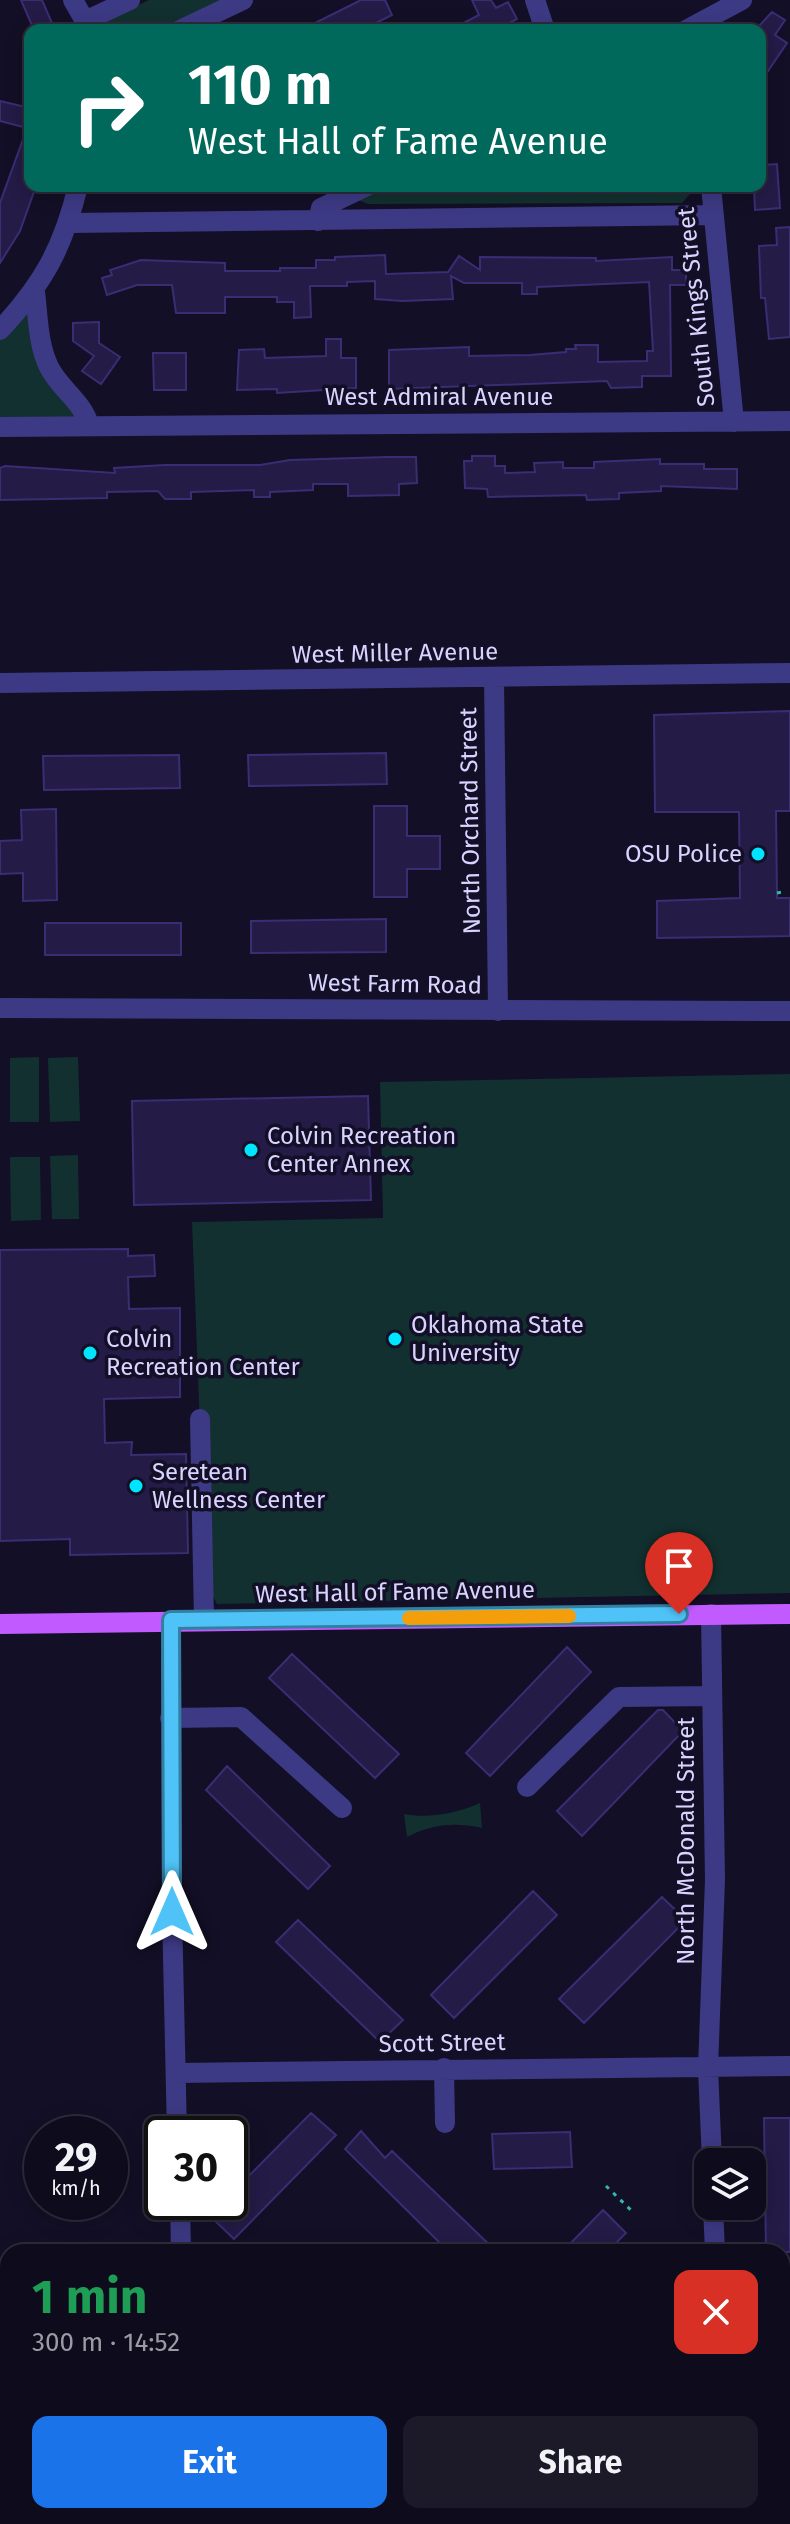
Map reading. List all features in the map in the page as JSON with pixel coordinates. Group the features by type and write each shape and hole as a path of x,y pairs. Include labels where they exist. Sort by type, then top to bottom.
{"main road":[{"name":"West Hall of Fame Avenue","path":"0,1624 790,1614"}],"street":[{"path":"73,0 87,24"},
{"path":"90,24 130,0"},
{"path":"193,24 243,0"},
{"path":"535,0 547,24"},
{"path":"698,24 742,0"},
{"path":"0,330 35,292 69,223 77,192"},
{"path":"318,221 321,208 354,192"},
{"name":"South Kings Street","path":"712,192 734,422"},
{"path":"69,223 714,215"},
{"path":"35,292 40,336 49,367 86,414 89,425"},
{"name":"West Admiral Avenue","path":"0,427 790,421"},
{"name":"West Miller Avenue","path":"0,683 790,673"},
{"name":"North Orchard Street","path":"494,678 498,1011"},
{"name":"West Farm Road","path":"0,1008 790,1011"},
{"path":"200,1419 204,1620"},
{"name":"North McDonald Street","path":"711,1614 715,1880 708,2068 711,2148"},
{"path":"171,1620 177,2116"},
{"path":"527,1787 619,1697 712,1696"},
{"path":"170,1718 241,1717 342,1808"},
{"name":"Scott Street","path":"176,2073 790,2066"},
{"path":"444,2068 445,2123"},
{"path":"180,2220 181,2244"},
{"path":"714,2220 715,2244"}],"path":[{"path":"606,2186 634,2213"}],"green space":[{"path":"149,0 230,0 180,24 104,24"},
{"path":"374,192 692,192 682,203 368,204 358,200"},
{"path":"35,292 40,336 89,425 0,427 0,330"},
{"path":"39,1057 39,1122 10,1122 10,1058"},
{"path":"78,1057 80,1121 50,1122 48,1058"},
{"path":"790,1074 790,1593 217,1604 206,1582 192,1222 383,1218 380,1082"},
{"path":"78,1155 79,1219 52,1219 50,1156"},
{"path":"10,1157 40,1157 41,1220 11,1221"},
{"path":"480,1803 482,1828 444,1825 407,1837 404,1814 443,1814"}],"building":[{"path":"21,0 42,0 52,24 31,24"},
{"path":"361,0 385,0 392,15 374,24 313,24"},
{"path":"472,0 491,0 496,8 508,2 517,19 512,24 462,24 479,15"},
{"path":"772,12 785,20 775,35 787,43 766,74 766,24 761,24"},
{"path":"0,101 24,107 24,127 0,121"},
{"path":"24,136 24,192 34,192 20,231 0,263 0,203"},
{"path":"777,164 780,208 755,210 754,192 766,192 766,165"},
{"path":"790,227 790,337 769,339 765,298 761,298 759,246 777,245 776,228"},
{"path":"385,255 386,274 448,272 459,256 480,270 480,257 596,258 596,261 672,257 672,270 686,270 686,285 670,285 671,376 642,376 642,387 611,388 607,381 389,389 389,350 469,347 469,356 530,355 566,352 566,349 576,349 575,345 598,345 598,362 647,361 647,351 653,351 649,282 537,287 537,294 522,294 522,283 464,283 451,276 453,299 402,301 375,299 375,281 347,282 347,286 310,286 311,317 294,318 294,302 277,302 277,297 225,297 225,313 176,313 172,285 137,285 107,295 102,278 112,275 110,270 141,260 225,263 225,271 280,271 280,268 316,268 316,260 335,260 335,257"},
{"path":"99,322 99,343 120,357 101,384 82,371 94,356 73,341 73,323"},
{"path":"326,339 341,339 341,358 356,358 356,388 277,393 277,389 237,390 239,350 264,349 265,358 326,356"},
{"path":"153,353 186,353 186,390 154,390"},
{"path":"472,456 495,456 495,466 505,466 505,473 535,472 534,463 563,462 563,468 594,468 594,462 660,459 660,464 704,464 704,469 737,469 737,489 661,486 661,491 619,493 619,499 587,500 586,495 488,497 487,489 465,488 464,461 472,461"},
{"path":"416,457 417,483 399,484 399,495 348,496 348,484 313,484 313,490 270,492 270,497 254,497 254,490 191,492 191,499 165,499 158,491 107,492 107,498 0,500 0,468 5,466 115,473 114,468 260,465 290,460"},
{"path":"790,711 790,811 776,811 777,898 790,898 790,936 657,938 657,901 740,898 739,812 655,812 654,715"},
{"path":"386,753 387,784 249,786 248,755"},
{"path":"179,755 180,788 44,790 43,756"},
{"path":"374,806 407,806 407,836 440,836 440,869 407,869 407,897 374,897"},
{"path":"56,809 57,900 23,901 23,873 0,874 0,841 22,840 21,810"},
{"path":"386,919 386,952 251,953 251,921"},
{"path":"45,923 181,923 181,955 45,955"},
{"name":"Colvin Recreation Center Annex","path":"368,1096 371,1200 134,1205 132,1101"},
{"name":"Colvin Recreation Center","path":"128,1249 128,1256 154,1255 155,1276 128,1277 129,1309 180,1308 180,1397 104,1399 105,1443 132,1442 131,1455 186,1454 188,1553 70,1555 70,1539 0,1541 0,1250"},
{"path":"567,1647 591,1672 490,1776 466,1753"},
{"path":"292,1654 399,1754 375,1778 269,1678"},
{"path":"658,1710 663,1710 683,1731 582,1836 557,1811"},
{"path":"227,1766 330,1866 308,1889 206,1790"},
{"path":"533,1891 557,1915 454,2018 431,1995"},
{"path":"662,1897 686,1920 584,2023 559,1999"},
{"path":"298,1920 403,2020 380,2042 276,1942"},
{"path":"311,2113 336,2135 234,2239 214,2220 248,2220 248,2177"},
{"path":"764,2118 790,2118 790,2244 766,2244"},
{"path":"361,2131 385,2158 392,2151 489,2244 441,2244 345,2149"},
{"path":"570,2132 572,2167 494,2169 492,2134"},
{"path":"603,2210 626,2233 615,2244 570,2244"}],"slow traffic":[{"path":"409,1618 569,1616"}],"place":[{"name":"OSU Police","path":"758,854"},
{"name":"Colvin Recreation Center Annex","path":"251,1150"},
{"name":"Oklahoma State University","path":"395,1339"},
{"name":"Colvin Recreation Center","path":"90,1353"},
{"name":"Seretean Wellness Center","path":"136,1486"}],"route":[{"path":"172,1912 171,1620 679,1614"}]}
